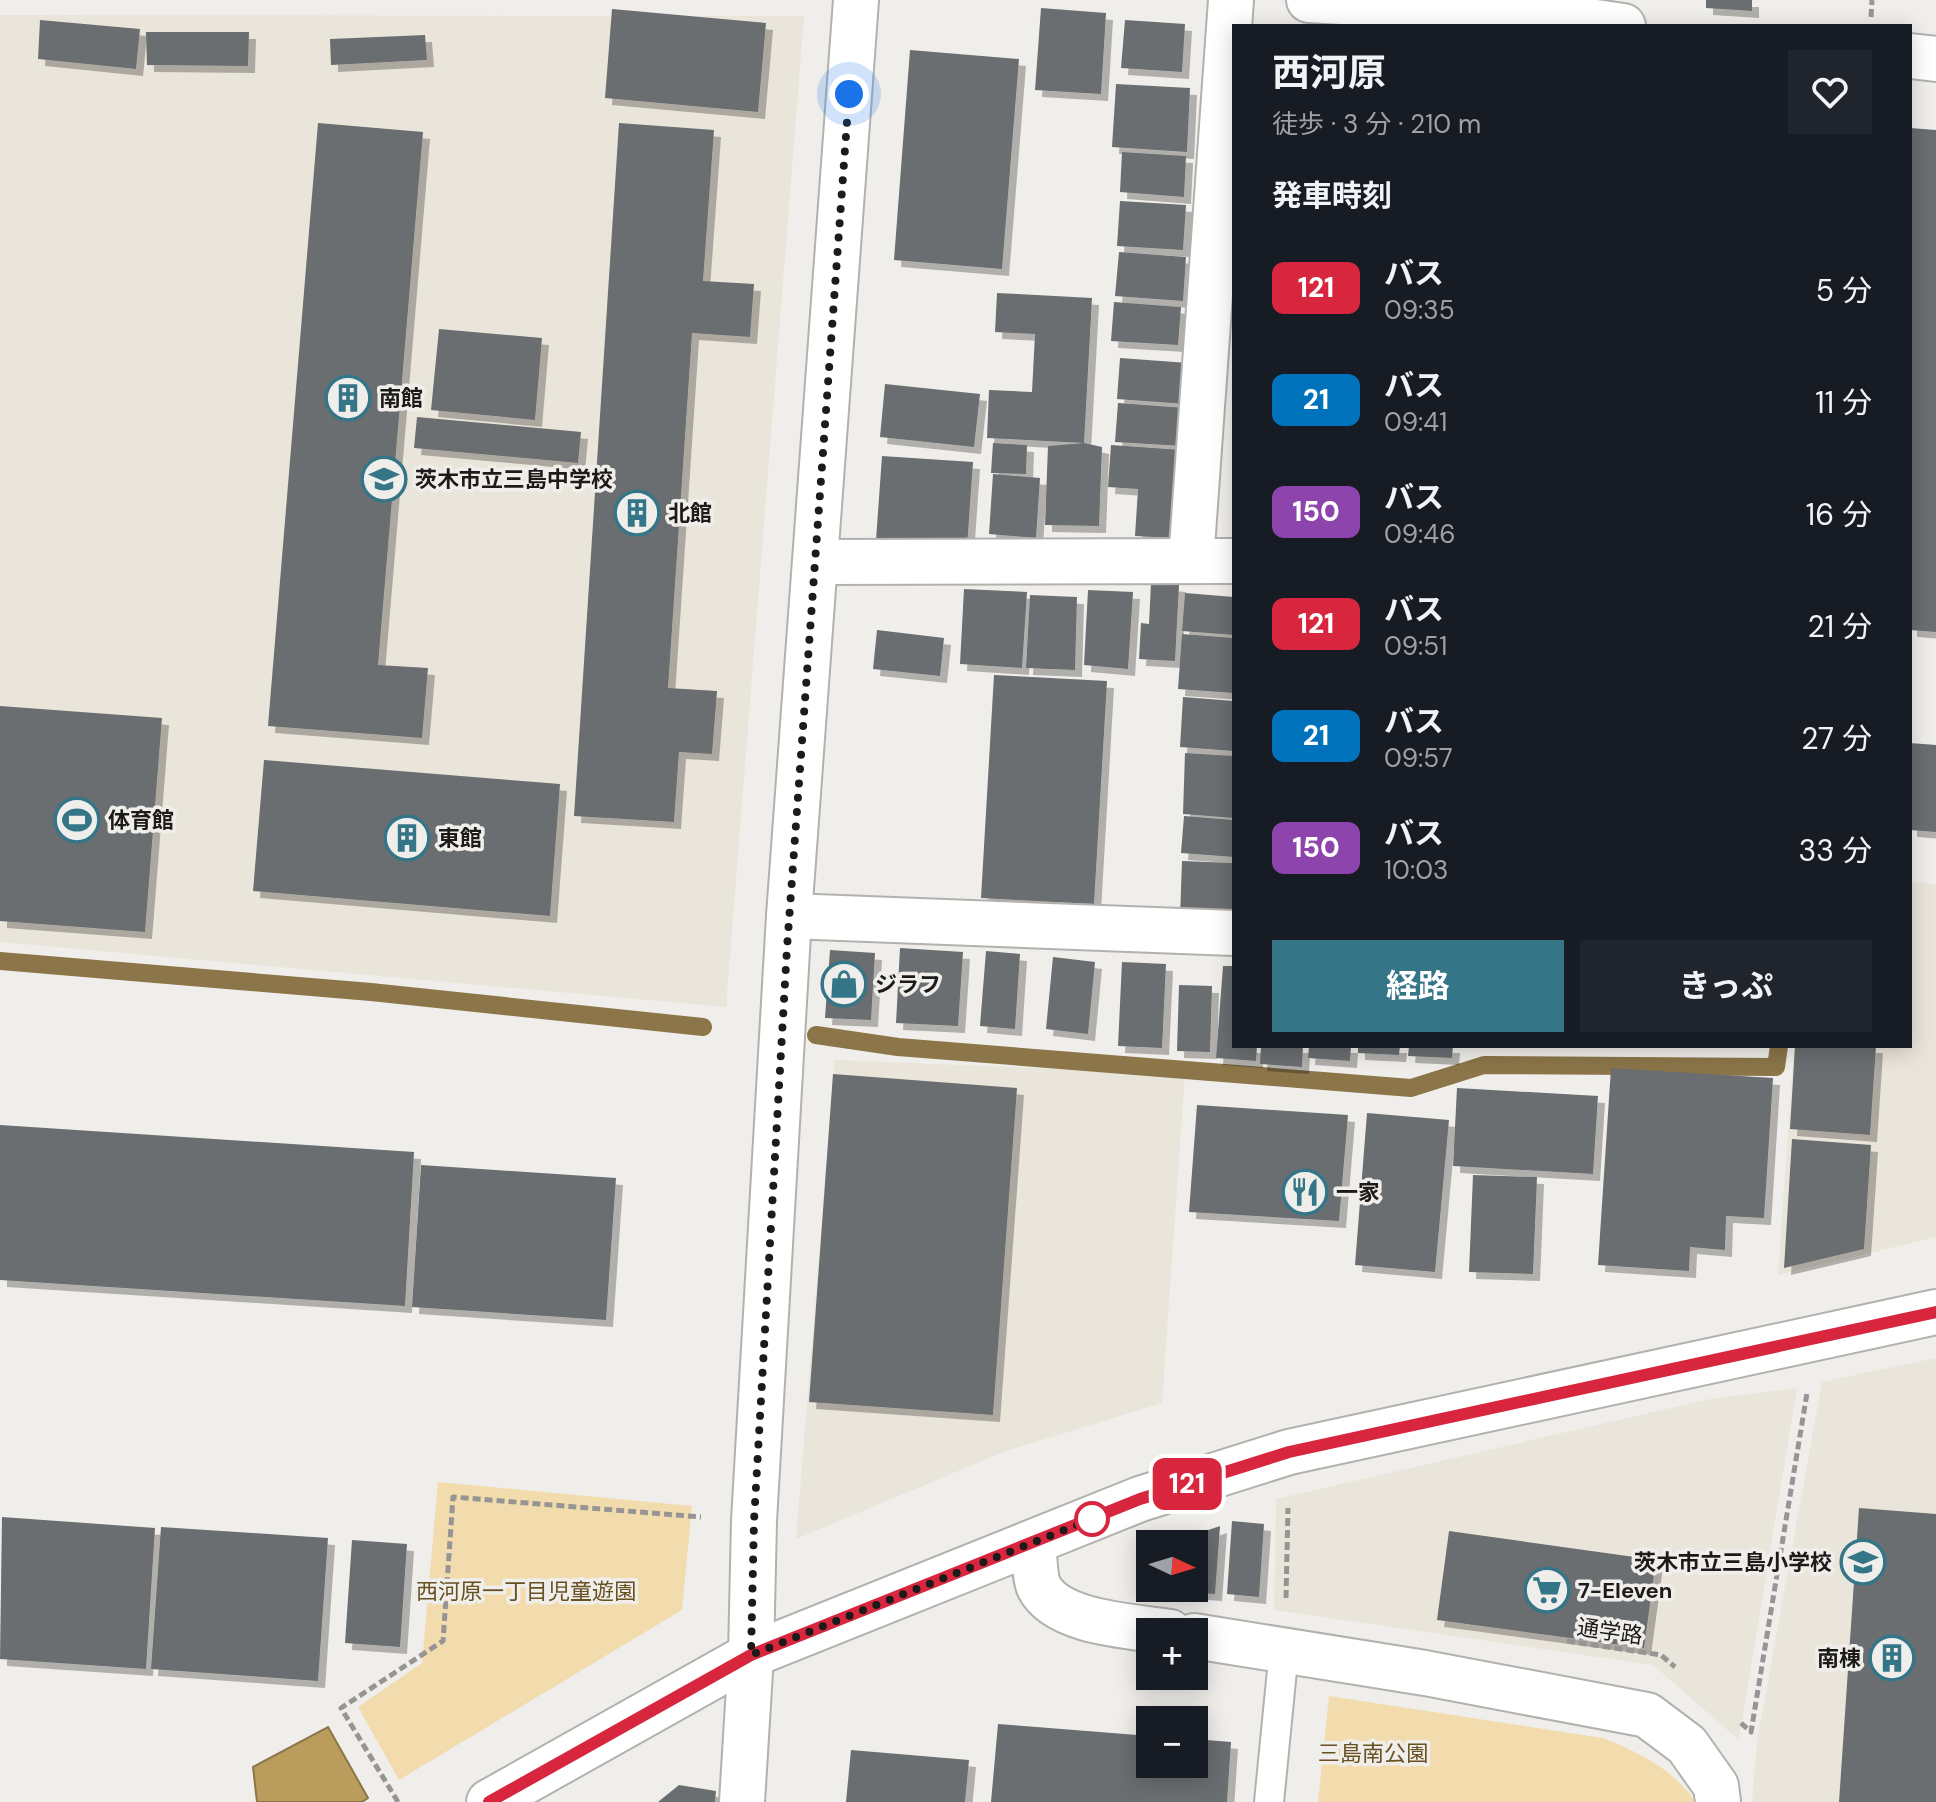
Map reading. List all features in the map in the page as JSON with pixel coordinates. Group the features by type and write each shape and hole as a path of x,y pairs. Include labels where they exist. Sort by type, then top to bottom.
{"street":[{"path":"742,1802 751,1655 754,1521 789,916 856,0"},
{"path":"1191,561 1231,0"},
{"path":"1309,0 1540,14 1609,24"},
{"path":"1912,56 1936,59"},
{"path":"816,562 1232,561"},
{"path":"789,916 1232,933"},
{"path":"489,1802 751,1655 1140,1499 1289,1452 1936,1312"},
{"path":"1033,1544 1039,1587 1059,1606 1075,1616 1136,1626"},
{"path":"1208,1638 1647,1715 1687,1745 1716,1786 1718,1802"}],"lane":[{"path":"1269,1802 1284,1650"}],"path":[{"path":"1871,24 1872,0"},
{"path":"1729,1712 1751,1732 1816,1340"},
{"path":"1286,1601 1289,1452"},
{"path":"398,1802 341,1708 443,1641 453,1497 754,1521"},
{"name":"通学路","path":"1552,1639 1661,1655 1683,1674"}],"shaded area":[{"name":"茨木市立三島中学校","path":"0,15 804,16 726,1007 0,942"},
{"path":"1912,882 1936,884 1936,1237 1778,1275 1794,1048 1912,1048"},
{"path":"835,1060 1185,1074 1162,1403 1006,1451 796,1539"},
{"name":"茨木市立三島小学校","path":"1936,1358 1936,1802 1752,1802 1757,1742 1822,1382"},
{"path":"1797,1388 1739,1740 1653,1665 1274,1610 1276,1499 1710,1399"},
{"path":"328,1727 368,1798 362,1802 257,1802 253,1767"}],"green space":[{"name":"西河原一丁目児童遊園","path":"438,1482 692,1506 682,1610 399,1780 358,1707 422,1663"},
{"name":"三島南公園","path":"1329,1696 1603,1738 1666,1771 1696,1802 1318,1802"}],"building":[{"path":"1706,0 1752,0 1752,11 1706,8"},
{"path":"1041,8 1106,13 1101,94 1035,90"},
{"path":"612,9 766,23 758,112 605,98"},
{"path":"40,20 140,29 136,69 38,59"},
{"path":"1125,20 1185,24 1182,72 1121,68"},
{"path":"146,32 249,32 248,66 147,65"},
{"path":"425,35 427,60 331,65 330,39"},
{"path":"910,50 1019,59 1002,269 894,260"},
{"path":"1116,84 1190,88 1187,152 1112,147"},
{"name":"南館","path":"318,123 423,132 378,665 428,668 422,738 268,726"},
{"name":"北館","path":"619,123 714,130 703,281 754,284 750,337 692,333 668,688 717,691 712,754 679,752 674,822 574,816"},
{"path":"1912,128 1936,130 1936,632 1912,630"},
{"path":"1122,152 1186,156 1184,197 1120,192"},
{"path":"1120,201 1186,205 1183,250 1117,246"},
{"path":"1119,252 1186,257 1183,301 1115,296"},
{"path":"997,293 1092,298 1084,443 987,438 989,390 1032,392 1035,334 995,332"},
{"path":"1114,302 1181,307 1178,345 1111,341"},
{"path":"439,329 542,338 535,420 431,410"},
{"path":"1120,358 1188,363 1185,404 1117,399"},
{"path":"885,384 980,394 974,447 880,437"},
{"path":"1118,403 1185,408 1182,446 1115,442"},
{"path":"417,417 581,432 578,463 414,448"},
{"path":"993,443 1027,445 1026,474 991,473"},
{"path":"1084,443 1102,447 1099,526 1045,525 1048,446"},
{"path":"1111,445 1182,450 1175,538 1135,536 1138,489 1108,487"},
{"path":"882,456 973,462 967,547 876,540"},
{"path":"993,474 1040,478 1036,538 989,534"},
{"path":"1151,583 1179,585 1175,661 1139,659 1141,623 1149,624"},
{"path":"964,589 1027,592 1022,668 960,664"},
{"path":"1088,590 1133,592 1128,669 1084,665"},
{"path":"1185,593 1232,597 1232,635 1182,631"},
{"path":"1030,595 1077,597 1075,670 1026,668"},
{"path":"877,630 944,638 940,676 873,669"},
{"path":"1182,634 1232,638 1232,693 1178,689"},
{"path":"994,675 1107,681 1094,904 981,898"},
{"path":"1183,697 1232,701 1232,751 1180,747"},
{"name":"体育館","path":"0,706 162,718 145,932 0,921"},
{"path":"1912,743 1936,745 1936,832 1912,830"},
{"path":"1185,753 1232,756 1232,818 1183,814"},
{"name":"東館","path":"264,760 560,784 550,916 253,891"},
{"path":"1184,816 1232,820 1232,857 1181,853"},
{"path":"1182,861 1232,863 1232,920 1180,918"},
{"path":"900,948 963,952 958,1026 896,1023"},
{"path":"830,950 875,953 871,1020 825,1018"},
{"path":"986,951 1020,954 1015,1029 980,1026"},
{"path":"1053,957 1095,962 1088,1034 1046,1029"},
{"path":"1122,962 1166,964 1162,1048 1118,1046"},
{"path":"1223,966 1232,966 1232,1048 1257,1048 1256,1061 1216,1058"},
{"path":"1179,985 1212,986 1210,1052 1177,1051"},
{"path":"1261,1048 1303,1048 1302,1067 1260,1064"},
{"path":"1309,1048 1351,1048 1350,1061 1308,1058"},
{"path":"1358,1048 1400,1048 1399,1055 1358,1053"},
{"path":"1409,1048 1453,1048 1452,1058 1408,1056"},
{"path":"1795,1048 1876,1048 1870,1135 1790,1129"},
{"path":"1611,1068 1773,1078 1764,1218 1726,1216 1725,1250 1690,1247 1689,1271 1598,1265"},
{"path":"833,1074 1017,1088 993,1415 809,1402"},
{"path":"1457,1088 1598,1096 1593,1174 1453,1166"},
{"path":"1197,1105 1348,1115 1339,1221 1189,1212"},
{"path":"1367,1113 1449,1120 1435,1272 1355,1265"},
{"path":"0,1125 414,1152 405,1306 0,1280"},
{"path":"1792,1139 1871,1145 1864,1249 1784,1268"},
{"path":"421,1165 616,1178 606,1320 412,1307"},
{"path":"1473,1175 1537,1177 1533,1274 1469,1272"},
{"name":"南棟","path":"1859,1508 1936,1514 1936,1802 1839,1802"},
{"path":"2,1517 155,1528 146,1669 0,1659"},
{"path":"1232,1521 1264,1524 1259,1597 1227,1594"},
{"path":"1220,1526 1215,1594 1208,1594 1208,1530"},
{"path":"161,1527 328,1538 318,1681 151,1669"},
{"name":"7-Eleven","path":"1449,1531 1656,1560 1644,1648 1437,1620"},
{"path":"352,1540 407,1544 400,1647 345,1643"},
{"path":"998,1724 1136,1735 1136,1778 1208,1778 1208,1740 1231,1742 1227,1802 991,1802"},
{"path":"851,1750 969,1760 965,1802 846,1802"},
{"path":"679,1785 716,1791 715,1802 658,1802"}],"waterway":[{"path":"0,961 371,992 703,1027"},
{"path":"816,1035 898,1047 1411,1088 1484,1065 1776,1067 1779,1048"}],"bus line":[{"name":"121","path":"489,1802 591,1748 751,1655 1140,1499 1289,1452 1936,1312"}],"place":[{"name":"南館","path":"348,398"},
{"name":"茨木市立三島中学校","path":"384,479"},
{"name":"北館","path":"637,513"},
{"name":"体育館","path":"77,820"},
{"name":"東館","path":"407,838"},
{"name":"ジラフ","path":"844,984"},
{"name":"一家","path":"1305,1192"},
{"name":"茨木市立三島小学校","path":"1863,1562"},
{"name":"7-Eleven","path":"1547,1590"},
{"name":"南棟","path":"1892,1658"}],"route":[{"path":"849,94 787,948 754,1521 751,1655 1092,1519"}]}
